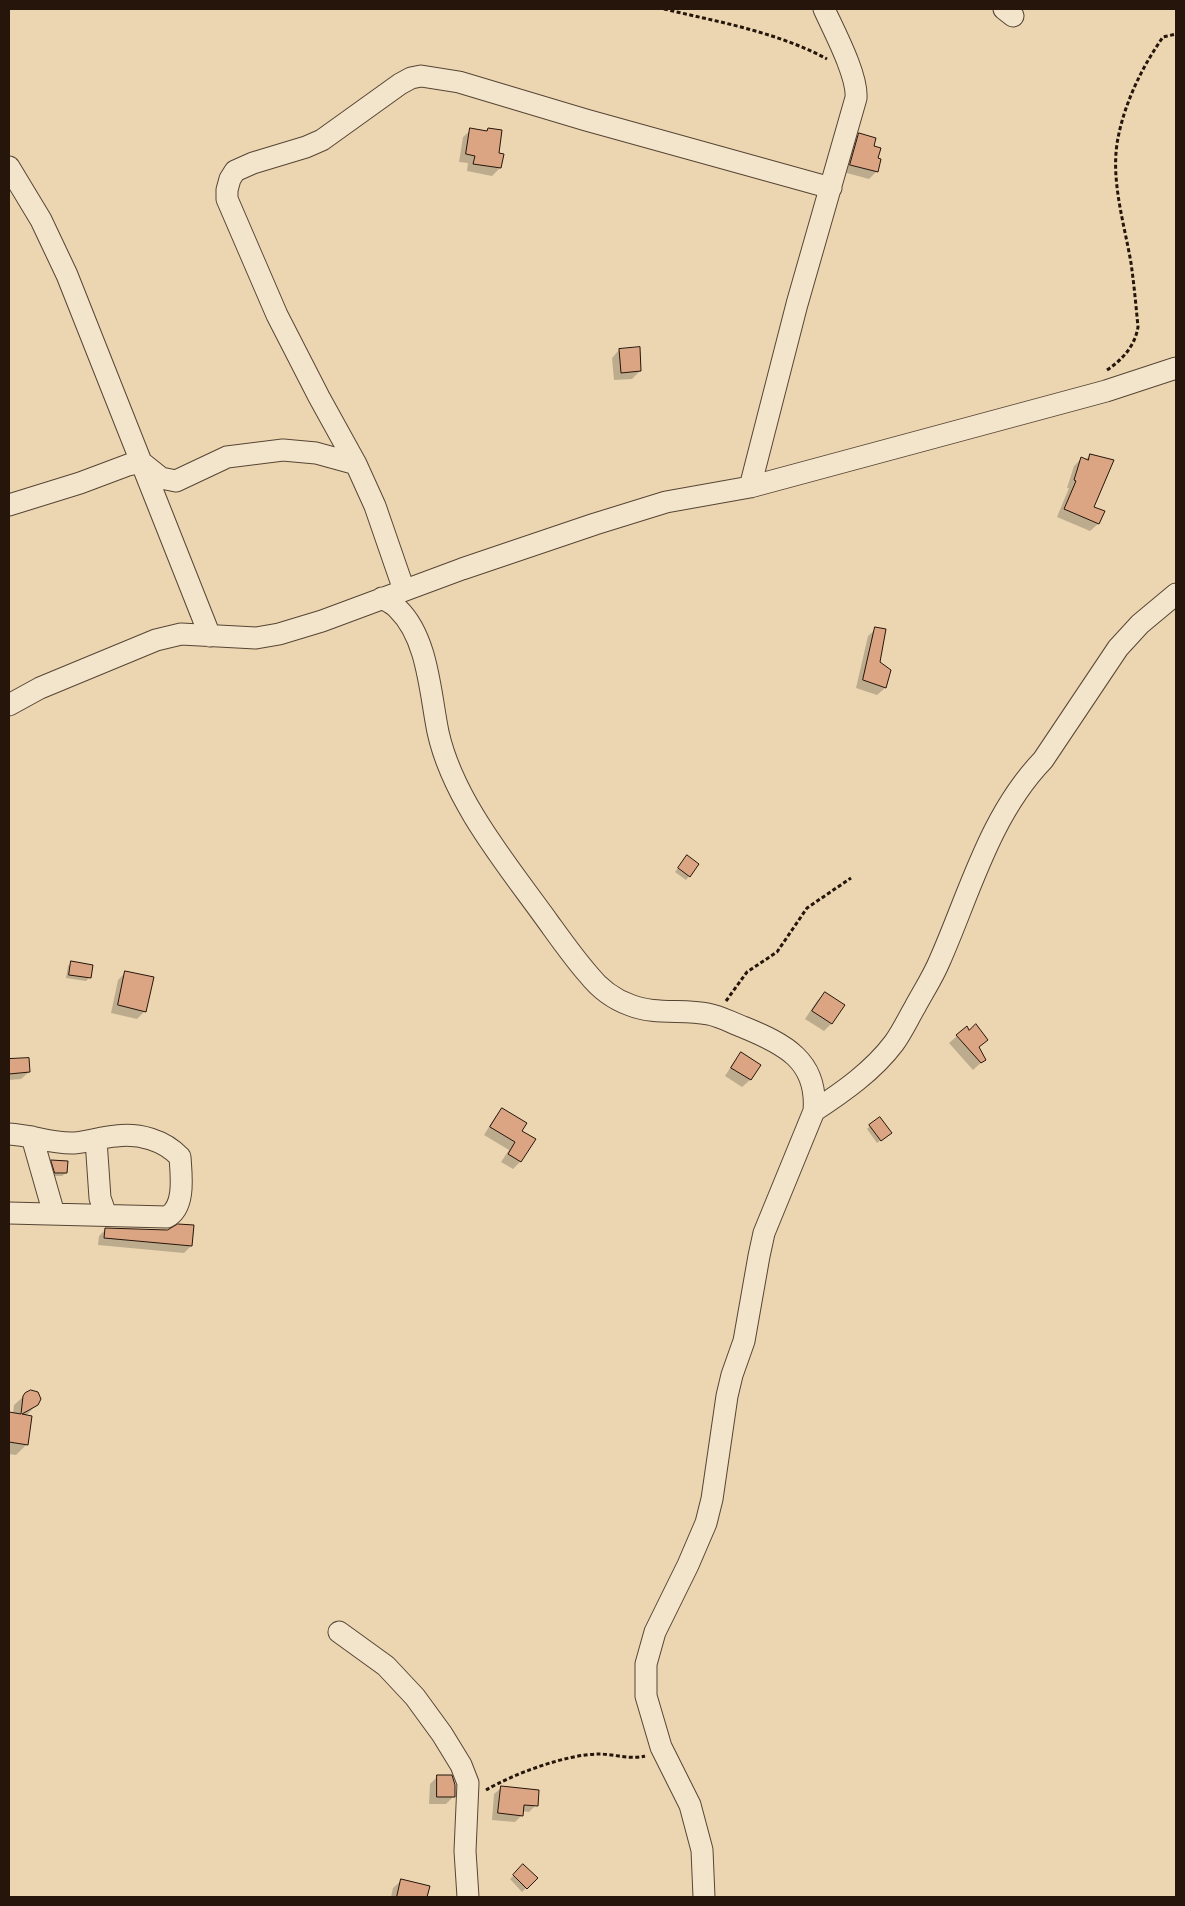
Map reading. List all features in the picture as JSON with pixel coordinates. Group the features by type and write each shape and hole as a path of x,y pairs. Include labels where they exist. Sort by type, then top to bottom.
{"street":[{"path":"750,487 797,304 832,188 856,98 857,88 824,9"},
{"path":"404,590 375,506 356,464 277,315 234,217 227,199 227,190 230,179 235,171 322,140 400,84 411,78 421,76 459,82 586,120 832,188"},
{"path":"9,166 41,220 67,275 210,636"},
{"path":"9,705 40,688 156,640 181,634 256,638 278,634 595,524 666,502 750,487 1106,391 1176,368"},
{"path":"141,462 161,478 176,481 227,457 283,450 316,453 356,464"},
{"path":"9,505 141,462"},
{"path":"814,1111 845,1091 894,1043 939,963 978,863 990,839 1030,773 1043,760 1118,648 1140,624 1176,594"},
{"path":"382,598 398,608 410,625 422,650 449,768 464,798 493,844 570,954 597,985 631,1006 665,1012 688,1011 710,1014 769,1039 802,1062 810,1077 815,1094 814,1111 764,1233 746,1334 727,1396 712,1499 706,1523 655,1632 646,1664 646,1696 661,1747 690,1805 702,1850 704,1897"},
{"path":"9,1134 75,1143 117,1136 150,1138 172,1148 180,1157 181,1171 180,1198 176,1210 167,1217 9,1213"},
{"path":"32,1136 54,1214"},
{"path":"96,1140 100,1198 106,1215"},
{"path":"339,1632 386,1666 415,1697 442,1734 461,1765 468,1783 465,1851 468,1897"}],"path":[{"path":"664,9 779,38 806,48 829,60"},
{"path":"1101,374 1117,364 1130,349 1137,337 1138,327 1131,265 1116,178 1118,139 1129,98 1153,52 1163,38 1176,34"},
{"path":"710,1014 728,999 747,972 777,952 807,908 851,878"},
{"path":"468,1801 516,1775 571,1758 600,1754 642,1757 661,1747"}],"building":[{"path":"470,128 487,131 488,128 502,130 499,153 504,154 501,168 473,164 475,156 466,154"},
{"path":"859,133 876,138 874,146 881,148 878,158 881,159 878,172 850,165"},
{"path":"640,347 641,371 621,373 619,349"},
{"path":"1090,454 1114,460 1094,507 1105,511 1099,524 1064,509 1076,481 1074,480 1081,457 1088,460"},
{"path":"875,627 886,629 880,662 891,670 886,688 863,680"},
{"path":"687,855 699,864 690,877 678,868"},
{"path":"71,961 93,965 91,978 69,975"},
{"path":"125,971 154,977 146,1012 118,1005"},
{"path":"825,992 845,1005 832,1024 812,1011"},
{"path":"976,1024 988,1040 979,1047 986,1060 981,1063 956,1035 967,1026 969,1030"},
{"path":"741,1052 761,1065 751,1080 731,1068"},
{"path":"29,1058 30,1072 9,1074 9,1059"},
{"path":"502,1108 527,1123 522,1131 536,1139 521,1162 508,1154 515,1142 490,1127"},
{"path":"880,1117 892,1133 881,1141 869,1125"},
{"path":"51,1160 68,1161 67,1173 55,1173"},
{"path":"178,1224 194,1225 192,1246 104,1238 105,1228 167,1230"},
{"path":"31,1390 38,1392 41,1399 38,1405 22,1414 32,1416 28,1445 9,1442 9,1412 21,1414 23,1396"},
{"path":"437,1775 452,1775 455,1785 455,1797 437,1797"},
{"path":"501,1786 539,1790 538,1806 524,1805 523,1816 498,1813"},
{"path":"523,1864 538,1878 527,1889 513,1875"},
{"path":"401,1879 430,1886 427,1897 397,1897"}]}
